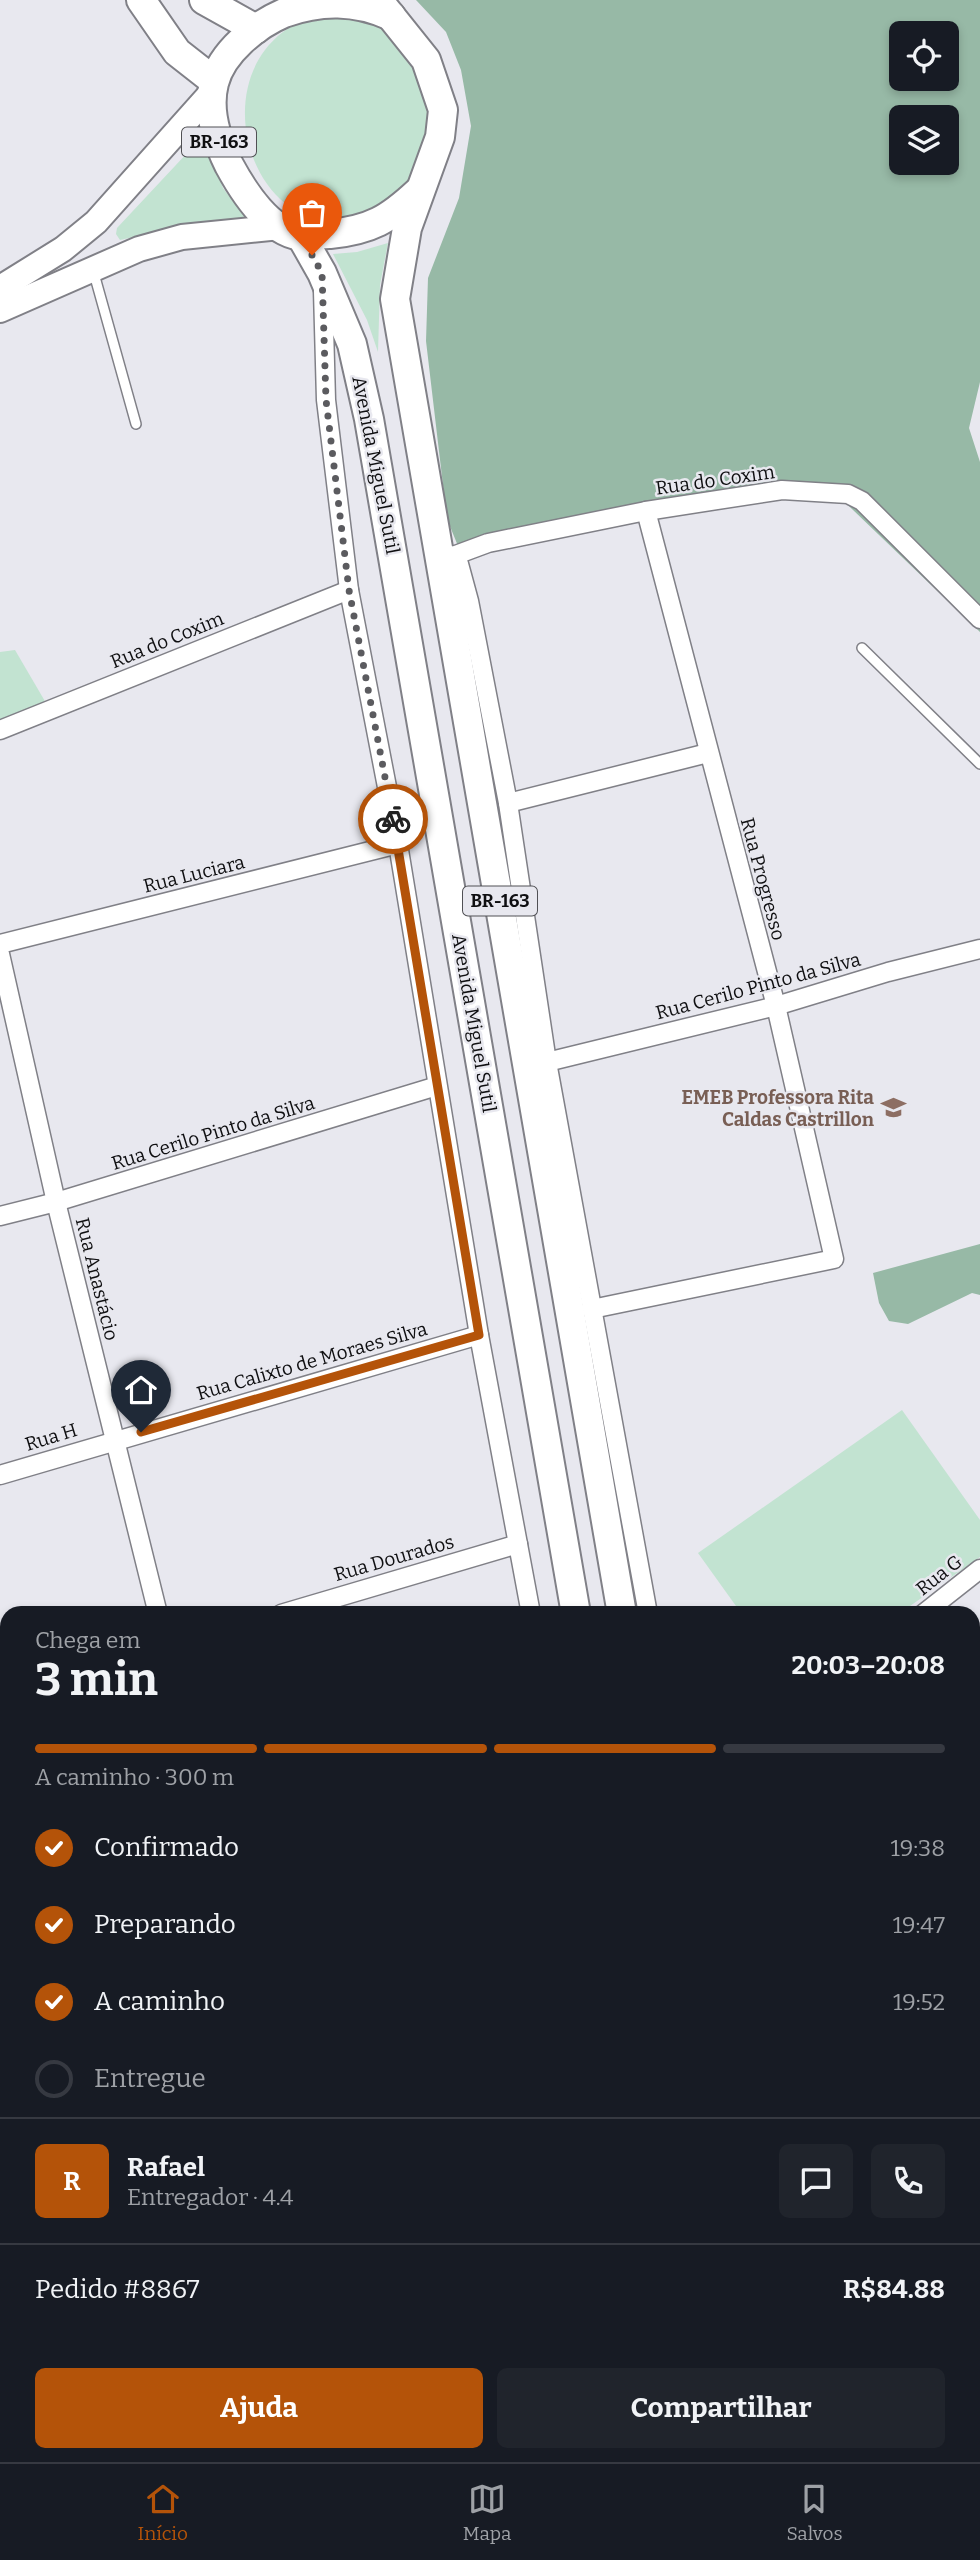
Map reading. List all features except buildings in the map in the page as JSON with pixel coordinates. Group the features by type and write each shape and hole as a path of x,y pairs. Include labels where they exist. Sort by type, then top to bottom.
{"main road":[{"path":"141,0 177,52 213,86"},
{"path":"204,0 262,17"},
{"name":"BR-163","path":"420,190 392,216 358,231 291,232 241,188 223,154 215,129 213,86 238,45 262,17 330,2 384,8 426,60 443,110 440,137 402,250 395,299 445,554 452,618 621,1606"},
{"name":"Avenida Miguel Sutil","path":"291,232 322,273 352,344 369,419 575,1606"}],"street":[{"path":"0,288 63,249 96,222 213,86"},
{"path":"92,269 96,222"},
{"path":"0,310 139,248 182,237 291,232"},
{"name":"Avenida Miguel Sutil","path":"322,273 326,400 349,590 398,844 479,1335 530,1606"},
{"name":"Rua do Coxim","path":"445,554 488,542 646,511 782,490 848,494 862,501 980,619"},
{"name":"Rua Progresso","path":"592,1309 834,1259 776,1006 646,511"},
{"path":"445,554 459,564 469,601 508,803 547,1062 647,1606"},
{"name":"Rua do Coxim","path":"0,730 349,590"},
{"path":"508,803 708,753"},
{"name":"Rua Luciara","path":"0,944 398,844"},
{"name":"Rua Cerilo Pinto da Silva","path":"547,1062 776,1006 888,972 980,949"},
{"name":"Rua Anastácio","path":"0,954 56,1202 156,1606"},
{"name":"Rua Cerilo Pinto da Silva","path":"0,1216 56,1202 437,1086"},
{"name":"Rua Calixto de Moraes Silva","path":"115,1439 479,1335"},
{"name":"Rua H","path":"0,1475 115,1439"},
{"name":"Rua Dourados","path":"308,1606 518,1544"},
{"name":"Rua G","path":"933,1606 980,1569"}],"lane":[{"path":"92,269 136,424"},
{"path":"862,648 980,764"}],"green space":[{"path":"416,0 980,0 980,382 969,428 980,462 980,632 827,485 458,546 447,519 426,341 428,278 459,198 471,126 461,70 446,32"},
{"path":"329,12 366,18 382,26 396,38 418,73 429,112 430,132 426,155 399,201 362,216 339,221 304,215 275,194 256,164 246,129 247,91 260,57 287,29"},
{"path":"204,135 223,188 248,221 193,224 120,240 116,234 117,228"},
{"path":"388,243 380,285 378,352 367,320 333,254 357,252"},
{"path":"15,650 46,703 0,721 0,652"},
{"path":"980,1244 980,1295 972,1293 908,1324 889,1321 879,1303 873,1273"},
{"path":"902,1410 980,1520 980,1557 910,1606 736,1606 698,1553"}],"way so far":[{"path":"312,255 322,273 326,400 349,590 393,819"}],"place":[{"name":"EMEB Professora Rita Caldas Castrillon","path":"894,1108"}],"route":[{"path":"141,1432 479,1335 393,819"}]}
